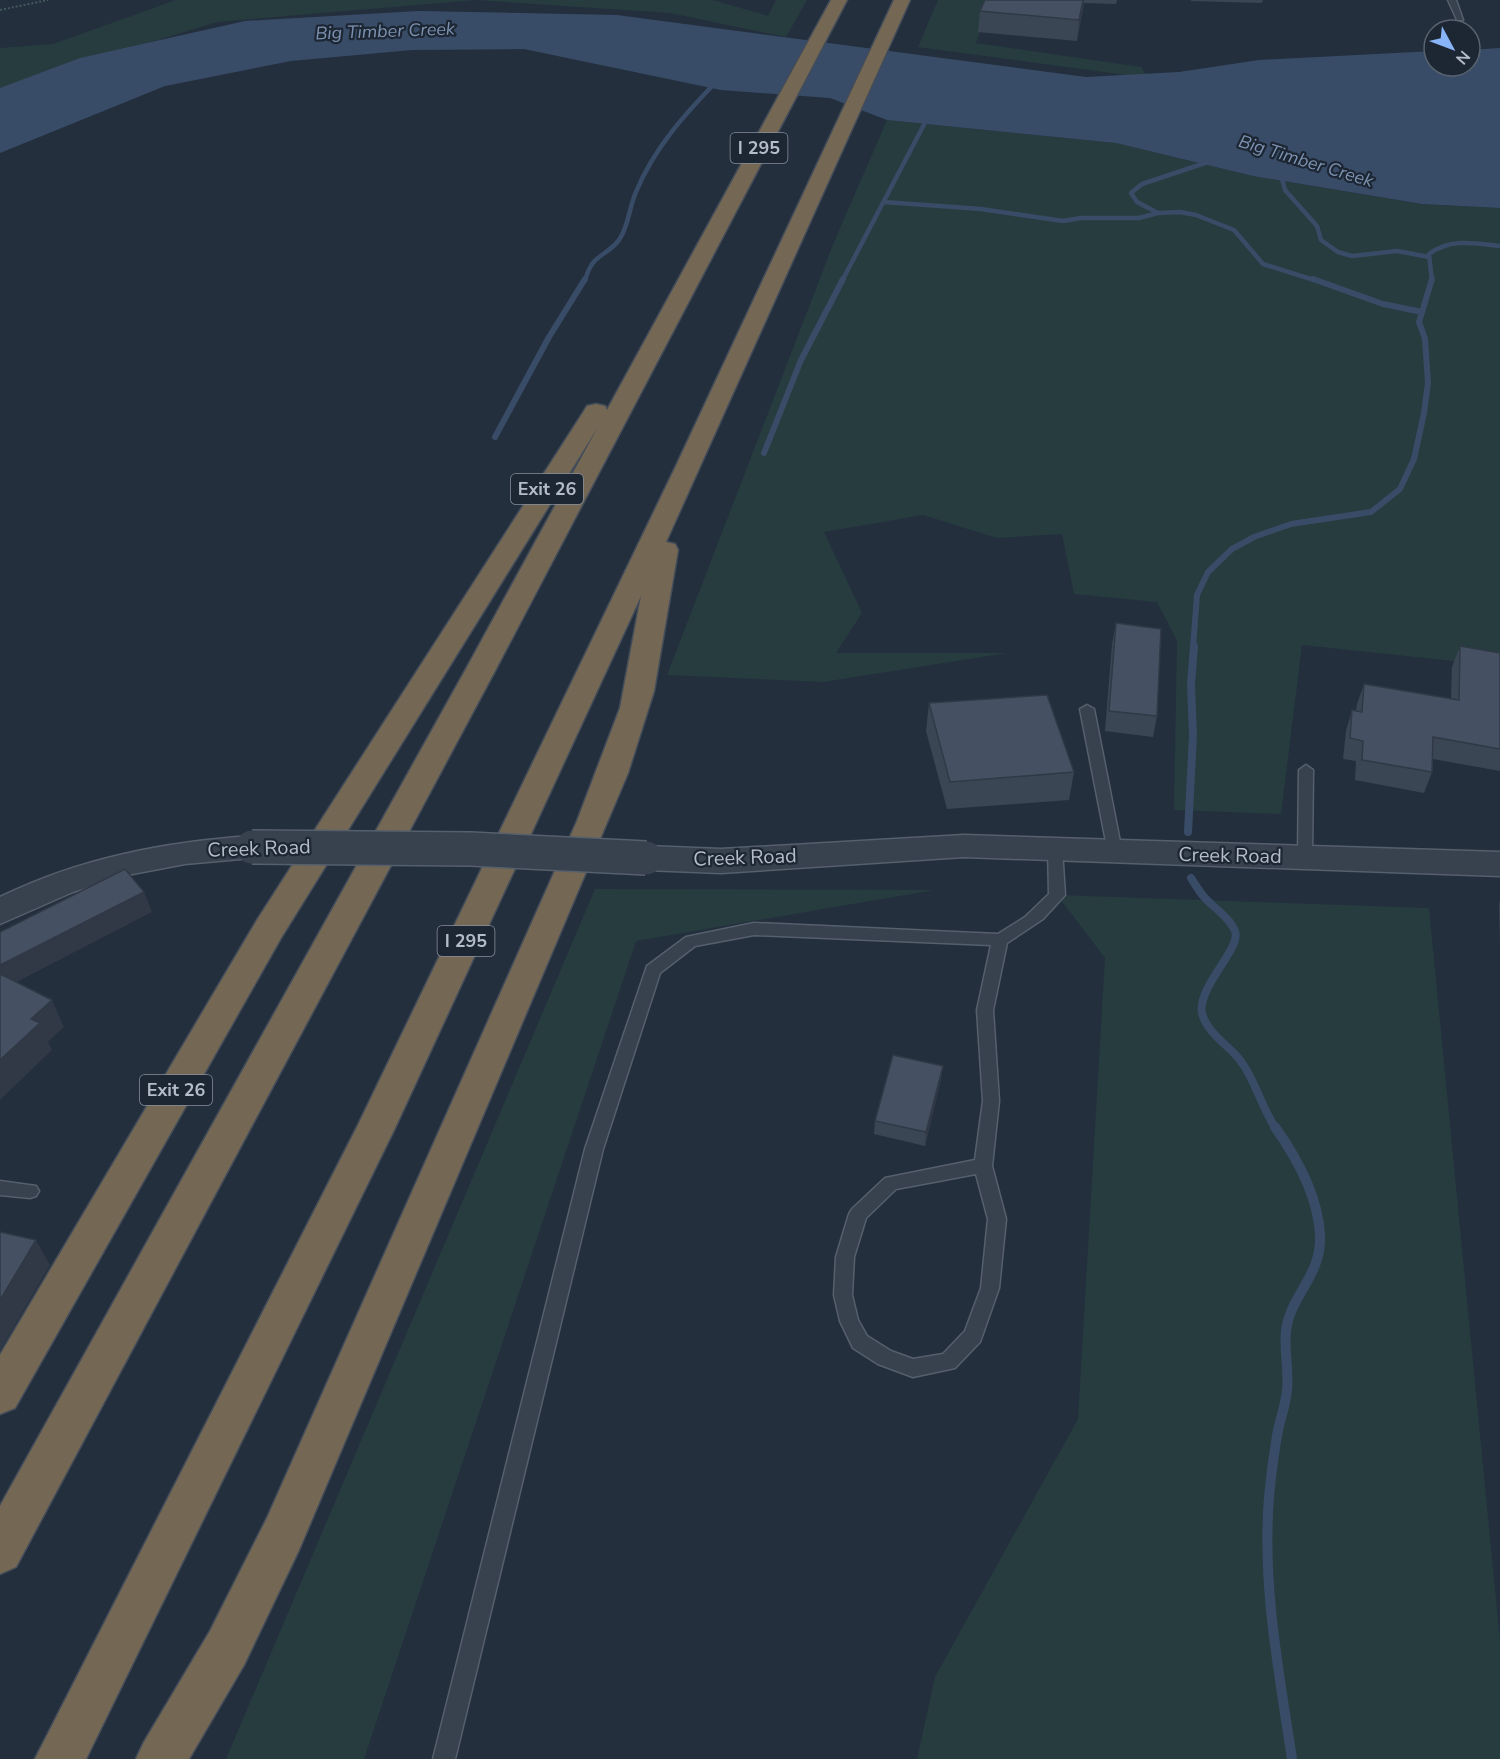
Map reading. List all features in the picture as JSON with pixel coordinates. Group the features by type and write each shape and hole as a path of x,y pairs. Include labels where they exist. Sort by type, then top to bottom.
{"highway":[{"name":"I 295","path":"0,1551 481,669 839,0"},
{"name":"I 295","path":"60,1759 376,1128 688,468 902,0"},
{"name":"Exit 26","path":"0,1394 269,929 737,189"},
{"path":"161,1759 255,1594 299,1498 608,784 627,735 639,691 657,580 688,468"}],"street":[{"name":"Creek Road","path":"0,912 44,890 121,864 181,852 252,847 460,849 721,861 964,846 1500,864"}],"lane":[{"path":"1452,0 1460,18"},
{"path":"1087,709 1115,852"},
{"path":"1305,857 1306,770"},
{"path":"444,1759 594,1149 653,970 691,941 754,929 1000,940 1020,930 1042,913 1057,895 1056,849"},
{"path":"983,1166 891,1184 858,1214 845,1257 843,1295 849,1322 860,1342 885,1358 913,1368 948,1362 973,1336 990,1288 997,1220 983,1166 991,1101 985,1010 1000,940"},
{"path":"0,1188 30,1191"}],"path":[{"path":"0,10 48,0"}],"green space":[{"path":"176,0 476,0 217,22 0,88 0,48 53,44"},
{"path":"476,0 713,0 768,16 776,0 807,0 786,37 670,13"},
{"path":"938,0 991,0 976,43 1141,67 1148,78 918,47"},
{"path":"887,120 1116,143 1253,176 1421,204 1500,208 1500,666 1302,645 1281,814 1174,810 1177,641 1157,602 1074,594 1062,534 997,538 923,515 824,532 862,613 836,653 1007,653 823,682 667,675 834,242"},
{"path":"595,889 934,890 636,941 364,1759 226,1759"},
{"path":"1057,895 1429,908 1500,1641 1500,1759 917,1759 935,1677 1078,1419 1105,958"}],"water":[{"name":"Big Timber Creek","path":"419,11 617,15 1086,77 1179,72 1259,60 1422,52 1422,78 1482,78 1482,49 1500,48 1500,208 1422,204 1253,176 1116,143 887,120 830,98 721,90 524,49 412,50 291,61 165,86 0,153 0,88 80,58 245,21"}],"building":[{"path":"985,0 1083,0 1079,20 980,11"},
{"path":"1116,623 1161,629 1157,716 1109,711"},
{"path":"1460,646 1500,653 1500,749 1433,737 1432,772 1362,760 1363,741 1350,738 1352,710 1362,712 1364,684 1459,700"},
{"path":"1047,695 1074,772 950,782 929,703"},
{"path":"125,869 144,892 0,965 0,932"},
{"path":"0,974 52,1000 31,1019 40,1023 0,1060"},
{"path":"893,1055 943,1066 926,1132 875,1121"},
{"path":"0,1232 36,1240 0,1300"}],"waterway":[{"path":"585,281 595,260 614,246 622,235 643,176 661,146 717,81"},
{"path":"842,281 929,115"},
{"path":"1158,213 1137,202 1131,193 1142,184 1211,161"},
{"name":"Big Timber Creek","path":"1287,172 1282,179 1285,190 1317,226 1321,240 1338,252 1352,256 1397,251 1429,257"},
{"path":"884,202 981,209 1063,221 1081,218 1139,218 1158,213"},
{"path":"1158,213 1180,212 1196,215 1234,230 1263,264 1317,281"},
{"path":"1432,280 1429,254 1437,249 1463,243 1500,246"},
{"path":"495,437 549,337 585,279"},
{"path":"764,453 801,360 843,279"},
{"path":"1313,279 1383,304 1422,312"},
{"path":"1193,648 1197,595 1208,572 1232,549 1254,537 1291,524 1371,512 1400,489 1414,459 1424,413 1428,383 1425,339 1419,322 1432,280"},
{"path":"1188,832 1193,735 1191,685 1194,646"},
{"path":"1191,878 1204,897 1225,917 1235,931 1232,947 1212,980 1202,1003 1204,1020 1246,1068 1276,1129"},
{"path":"1275,1127 1291,1151 1311,1192 1320,1235 1316,1262 1293,1307 1286,1331 1287,1390 1273,1464 1267,1530 1273,1629 1292,1759"}]}
